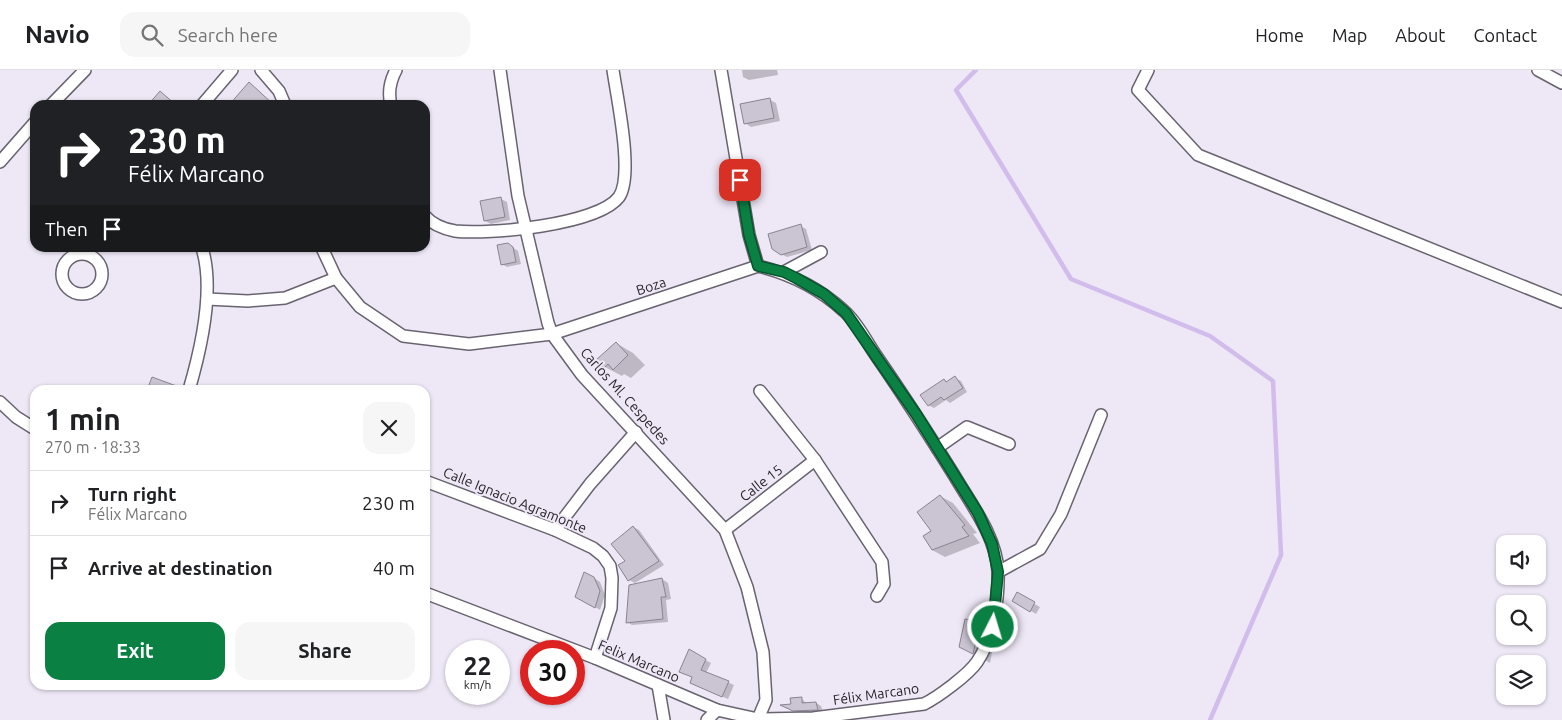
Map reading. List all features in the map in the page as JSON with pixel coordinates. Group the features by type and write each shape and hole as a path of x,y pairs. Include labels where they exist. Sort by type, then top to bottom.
{"street":[{"path":"56,100 85,70"},
{"path":"206,100 232,70"},
{"path":"261,70 279,91 283,100"},
{"path":"390,100 391,78 396,70"},
{"name":"Carlos Ml. Cespedes","path":"500,70 525,228 552,334 582,375 726,530 747,587 763,652 766,700 758,720"},
{"path":"430,220 439,226 454,231 525,228 562,223 596,212 618,197 626,173 613,70"},
{"path":"721,70 749,235 758,266"},
{"path":"1148,70 1138,90 1198,155 1562,302"},
{"path":"1538,70 1562,83"},
{"path":"0,162 30,128"},
{"path":"190,385 202,339 207,299 202,252"},
{"name":"Boza","path":"324,252 336,278 360,308 403,336 469,344 552,334 758,266"},
{"path":"784,272 822,252"},
{"name":"Félix Marcano","path":"758,266 784,272 824,294 846,313 937,448 978,513 992,544 998,572 993,627 977,662 937,698 924,704 822,717 758,720"},
{"path":"207,299 248,301 285,298 336,278"},
{"path":"760,391 815,460 882,562 884,584 877,596"},
{"path":"0,402 16,417 30,426"},
{"path":"998,572 1040,549 1061,514 1101,415"},
{"path":"937,448 967,427 1009,444"},
{"path":"555,530 590,484 636,432"},
{"name":"Calle 15","path":"726,530 815,460"},
{"name":"Calle Ignacio Agramonte","path":"430,483 555,530 593,548 610,566 611,608 595,658"},
{"name":"Felix Marcano","path":"430,595 595,658 717,710 758,720"},
{"path":"658,685 664,720"},
{"path":"708,720 717,710"}],"building":[{"path":"249,82 269,100 233,100"},
{"path":"160,91 170,100 152,100"},
{"path":"770,98 774,118 744,124 740,104"},
{"path":"501,197 505,217 484,221 480,201"},
{"path":"801,224 807,247 781,255 772,249 768,234"},
{"path":"508,243 513,247 516,262 501,265 497,245"},
{"path":"616,342 628,355 613,370 608,364 604,368 596,360"},
{"path":"955,376 963,388 944,400 941,397 928,406 920,395 944,379 946,382"},
{"path":"152,377 174,385 149,385"},
{"path":"940,495 965,525 962,527 969,536 932,550 923,536 931,531 917,512"},
{"path":"633,526 659,561 628,581 618,565 625,561 611,544"},
{"path":"584,572 594,577 600,591 595,608 575,597"},
{"path":"662,578 666,597 661,597 663,619 626,623 629,585"},
{"path":"1017,592 1035,602 1030,612 1012,601"},
{"path":"965,619 980,621 973,654 959,647"},
{"path":"689,649 706,659 701,670 729,681 722,697 690,683 692,677 679,672"},
{"path":"802,697 802,703 816,702 818,710 793,711 780,705 791,704 790,698"}],"waterway":[{"path":"976,70 956,90 1071,279 1210,336 1273,381 1281,555 1210,720"}],"route":[{"path":"740,180 749,235 758,266 784,272 796,278 824,294 846,313 916,414 978,513 992,544 998,572 993,627"}]}
